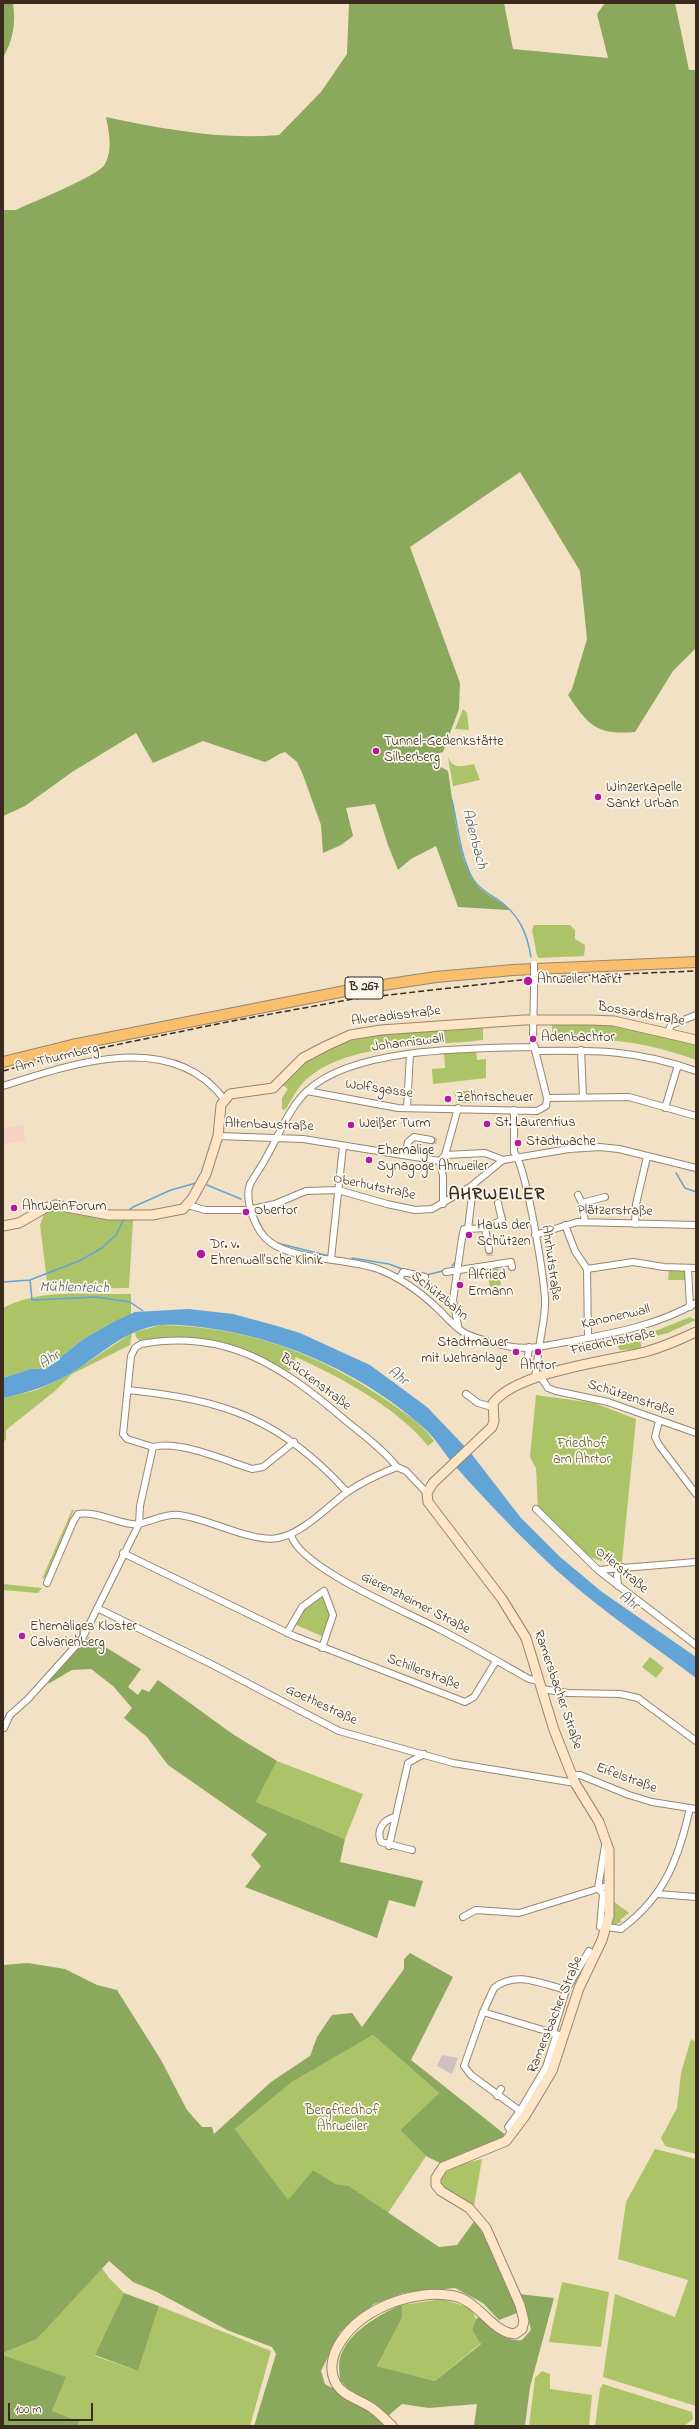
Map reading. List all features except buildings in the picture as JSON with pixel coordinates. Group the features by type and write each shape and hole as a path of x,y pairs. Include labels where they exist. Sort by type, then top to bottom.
{"main road":[{"name":"B 267","path":"3,1062 37,1053 249,1009 374,986 513,970 696,962"},
{"name":"Bossardstraße","path":"533,1020 614,1021 668,1032 696,1040"},
{"name":"Alveradisstraße","path":"224,1099 230,1094 273,1088 303,1058 350,1036 448,1025 533,1020"},
{"path":"218,1136 221,1105 224,1099"},
{"name":"Altenbaustraße","path":"188,1205 206,1174 218,1136"},
{"path":"3,1226 19,1224 45,1208 55,1206 102,1215 130,1216 178,1211 188,1205"},
{"name":"Friedrichstraße","path":"538,1377 565,1368 670,1345 696,1332"},
{"path":"427,1493 433,1483 483,1438 492,1427 494,1421 492,1407 495,1400 538,1377"},
{"name":"Ramersbacher Straße","path":"392,2426 371,2408 339,2388 334,2380 332,2362 334,2354 340,2343 358,2322 383,2306 424,2296 439,2295 458,2297 471,2303 500,2329 509,2333 517,2333 523,2326 524,2318 520,2305 486,2228 469,2208 441,2191 436,2185 438,2173 443,2167 496,2146 513,2134 552,2071 578,1988 609,1916 610,1865 606,1839 574,1779 554,1730 530,1646 517,1622 428,1502 427,1493"}],"street":[{"path":"534,962 534,1044 546,1098 630,1096 665,1108 696,1116"},
{"path":"668,1032 671,1025 696,1015"},
{"name":"Johanniswall","path":"247,1210 250,1184 276,1139 307,1091 326,1077 370,1060 410,1054 534,1044 581,1050 609,1050 659,1058 696,1071"},
{"path":"581,1050 583,1096"},
{"path":"407,1108 410,1054"},
{"name":"Am Thurmberg","path":"3,1086 94,1060 133,1057 157,1060 185,1068 196,1073 218,1091 224,1099"},
{"path":"665,1108 678,1065"},
{"name":"Wolfsgasse","path":"307,1091 360,1102 407,1108 448,1108 462,1106 537,1111 546,1106 546,1098"},
{"path":"443,1204 443,1176 440,1161 445,1156 462,1106"},
{"name":"Ahrhutstraße","path":"514,1110 514,1152 518,1158 535,1235 545,1298 538,1350 538,1377"},
{"name":"Altenbaustraße","path":"218,1136 303,1139 440,1161"},
{"path":"405,1155 408,1142 414,1137 431,1140"},
{"path":"440,1142 448,1144"},
{"path":"331,1259 343,1146"},
{"path":"445,1156 485,1153 503,1160 536,1154 600,1147 619,1149 696,1168"},
{"path":"635,1224 636,1204 647,1157"},
{"name":"Oberhutstraße","path":"188,1205 205,1210 247,1210 275,1204 306,1191 338,1190 387,1204 415,1210 432,1209 470,1187 503,1160"},
{"path":"470,1187 472,1196 471,1229"},
{"path":"578,1195 582,1203 585,1222"},
{"path":"582,1203 606,1198"},
{"path":"458,1327 453,1300 464,1229 485,1228 502,1220 498,1203"},
{"name":"Schützbahn","path":"247,1210 260,1232 270,1242 290,1251 377,1269 399,1279 430,1301 465,1333 506,1345 529,1347 538,1350"},
{"name":"Plätzerstraße","path":"535,1235 565,1225 585,1222 696,1225"},
{"path":"565,1225 575,1251 587,1268 588,1338"},
{"path":"485,1228 489,1250"},
{"path":"446,1272 490,1262 511,1262 512,1267"},
{"path":"587,1268 633,1262 688,1269 696,1268"},
{"path":"688,1269 690,1307"},
{"path":"399,1279 403,1272 425,1277"},
{"name":"Kanonenwall","path":"538,1350 659,1321 696,1303"},
{"name":"Brückenstraße","path":"128,1390 131,1356 135,1348 150,1342 199,1341 241,1351 263,1359 319,1398 397,1467 409,1475"},
{"path":"528,1355 529,1347"},
{"name":"Schützenstraße","path":"538,1377 548,1388 556,1391 596,1398 696,1433"},
{"path":"294,1442 263,1467 252,1469 183,1448 168,1446 153,1447 127,1439 123,1434 128,1390 181,1397 244,1414 294,1442 348,1492"},
{"path":"466,1394 478,1403 492,1407"},
{"path":"659,1421 655,1437 659,1445 696,1494"},
{"path":"4,1728 10,1716 28,1699 82,1639 138,1524 140,1506 153,1447"},
{"path":"47,1583 73,1522 78,1514 88,1514 133,1525 163,1516 179,1515 262,1537 277,1538 291,1534 348,1492 378,1474 397,1467"},
{"name":"Ramersbacher Straße","path":"409,1475 427,1493"},
{"name":"Otlerstraße","path":"536,1509 598,1570 696,1645"},
{"name":"Gierenzheimer Straße","path":"291,1534 294,1544 333,1574 529,1679 541,1685 568,1693 620,1694 638,1698 696,1741"},
{"name":"Schillerstraße","path":"123,1553 287,1633 322,1648 465,1702 474,1697 496,1660"},
{"path":"598,1570 696,1562"},
{"path":"618,1586 617,1575 622,1567"},
{"path":"287,1633 302,1607 324,1591 333,1615 322,1648"},
{"name":"Goethestraße","path":"97,1608 211,1664 339,1731 452,1763 574,1779"},
{"path":"389,1846 408,1763 407,1751"},
{"path":"408,1763 424,1754"},
{"name":"Eifelstraße","path":"574,1779 580,1775 647,1800 693,1809"},
{"path":"606,1839 598,1888 603,1894 603,1927 621,1929 658,1894 681,1848 693,1809"},
{"path":"395,1817 387,1819 382,1825 379,1837 381,1842 389,1846 412,1850"},
{"path":"463,1917 476,1910 519,1913 610,1885"},
{"path":"658,1894 696,1897"},
{"path":"513,2134 508,2127 520,2111 546,2067 556,2036 553,2033 566,1990 589,1951"},
{"path":"520,2111 497,2096 471,2075 464,2066 490,1993 504,1981 519,1978 548,1983 566,1990"},
{"path":"483,2012 563,2036"},
{"path":"497,2096 501,2089"}],"shaded area":[{"path":"23,1125 25,1141 3,1144 3,1128"},
{"path":"3,1144 5,1155 3,1155"},
{"path":"442,2055 458,2058 452,2074 437,2066"}],"green space":[{"path":"3,3 13,3 14,25 9,45 3,58"},
{"path":"349,3 504,3 513,49 608,58 597,14 605,3 675,3 689,70 696,70 696,648 673,671 635,732 622,733 602,730 588,721 568,695 572,689 587,639 580,571 520,472 410,547 460,683 459,709 443,752 439,753 438,761 441,767 448,771 456,828 463,858 468,871 477,886 505,905 509,909 508,910 458,907 436,846 411,859 398,870 388,845 375,804 346,808 353,836 341,845 323,853 321,825 303,775 297,762 285,752 265,762 203,741 153,763 136,733 72,772 25,806 3,816 3,210 16,210 79,182 101,169 105,164 110,147 106,117 149,126 214,135 279,135 321,92 347,54"},
{"path":"463,709 467,713 469,730 455,729"},
{"path":"448,757 452,764 458,766 474,764 480,780 453,786"},
{"path":"534,925 570,925 575,930 575,939 585,945 584,956 539,958 537,956 532,930"},
{"path":"552,1023 613,1024 696,1043 696,1060 661,1049 626,1042 589,1038 552,1038"},
{"path":"483,1024 483,1040 387,1048 362,1053 339,1060 319,1070 302,1084 285,1110 282,1109 282,1098 288,1089 281,1084 304,1060 351,1038"},
{"path":"476,1050 477,1060 486,1059 486,1078 433,1084 432,1069 445,1068 444,1053"},
{"path":"475,1090 475,1103 457,1103 454,1092"},
{"path":"55,1210 99,1219 133,1220 129,1288 48,1289 40,1225 44,1214"},
{"path":"498,1268 501,1285 490,1287 487,1270"},
{"path":"669,1269 687,1270 687,1280 668,1280"},
{"path":"131,1294 131,1315 111,1323 82,1340 46,1369 31,1369 3,1378 3,1308 17,1302 49,1295"},
{"path":"690,1317 696,1320 668,1333 640,1340 642,1349 620,1350 614,1340 658,1330"},
{"path":"161,1325 222,1331 251,1337 279,1345 306,1356 333,1368 386,1400 418,1423 434,1441 428,1446 416,1432 385,1406 331,1374 296,1357 289,1371 252,1353 234,1346 217,1342 181,1338 139,1340 136,1337 135,1332"},
{"path":"132,1333 130,1345 72,1374 55,1391 6,1430 6,1439 3,1443 3,1398 37,1390 70,1374"},
{"name":"Friedhof am Ahrtor","path":"536,1395 594,1403 636,1419 622,1562 601,1561 590,1557 538,1509 536,1468 530,1457"},
{"path":"72,1510 74,1510 46,1577 42,1579"},
{"path":"3,1584 42,1588 38,1593 3,1590"},
{"path":"325,1595 331,1615 324,1637 294,1624 306,1606"},
{"path":"89,1637 141,1669 128,1687 138,1695 142,1689 149,1692 158,1680 234,1735 277,1761 256,1802 345,1839 340,1862 423,1881 415,1907 389,1900 377,1938 245,1887 261,1866 251,1855 267,1834 168,1765 147,1737 124,1718 132,1708 113,1686 91,1669 72,1670 48,1684 51,1677"},
{"path":"650,1657 664,1668 656,1678 642,1667"},
{"path":"277,1761 363,1794 345,1839 256,1802"},
{"path":"613,1901 629,1913 620,1920 622,1922 612,1925"},
{"path":"410,1953 453,1977 411,2060 507,2136 488,2146 440,2163 426,2156 400,2130 439,2093 373,2035 292,2082 235,2129 288,2200 313,2170 336,2184 349,2186 439,2247 457,2245 475,2220 495,2256 506,2286 518,2310 517,2313 499,2320 483,2303 455,2288 403,2293 374,2304 340,2332 321,2371 325,2384 368,2408 388,2426 254,2426 276,2354 272,2347 227,2330 157,2292 133,2282 109,2261 37,2339 3,2353 3,1965 28,1963 65,1969 97,1985 117,1990 161,2060 187,2110 202,2127 212,2127 214,2134 271,2082 310,2056 317,2037 332,2015 352,2013 362,2027 404,1969 404,1959"},
{"name":"Bergfriedhof Ahrweiler","path":"373,2035 439,2093 400,2130 426,2156 388,2213 349,2186 336,2184 313,2170 288,2201 235,2129 292,2082"},
{"path":"691,2039 696,2042 696,2154 665,2146 661,2138 677,2108 681,2073"},
{"path":"655,2149 696,2159 696,2406 603,2377 615,2294 675,2317 688,2280 618,2259 626,2202"},
{"path":"482,2159 474,2206 443,2188 440,2184 445,2173 450,2169"},
{"path":"102,2268 109,2278 124,2293 95,2356 138,2371 159,2306 271,2351 250,2426 78,2426 79,2421 52,2411 65,2377 3,2355 3,2353 37,2339"},
{"path":"562,2282 609,2292 601,2347 549,2342"},
{"path":"124,2293 159,2306 138,2371 95,2355"},
{"path":"519,2294 554,2298 530,2387 525,2426 474,2426 477,2404 429,2408 402,2404 388,2416 352,2393 340,2380 340,2358 349,2340 374,2319 402,2305 402,2318 377,2366 435,2381 481,2344 472,2330 476,2319 481,2316 494,2330 504,2337 522,2340 531,2330 526,2308"},
{"path":"442,2299 471,2308 476,2319 472,2330 481,2343 435,2381 377,2366 402,2318 402,2305"},
{"path":"3,2355 66,2377 52,2411 79,2421 78,2426 3,2426"},
{"path":"542,2371 550,2374 550,2389 592,2395 589,2426 529,2426 535,2378"},
{"path":"603,2384 692,2412 693,2419 684,2426 595,2426 600,2389"}],"water":[{"path":"188,1309 233,1314 300,1333 370,1365 427,1407 470,1452 521,1518 559,1556 602,1592 696,1657 696,1678 615,1618 556,1570 485,1499 454,1465 425,1429 377,1392 324,1362 266,1341 237,1333 190,1326 161,1325 136,1332 124,1338 70,1374 54,1382 3,1398 3,1378 31,1369 46,1369 82,1340 111,1323 135,1312"}],"waterway":[{"name":"Adenbach","path":"452,800 462,851 473,879 487,893 511,910 524,931 531,957"},
{"name":"Mühlenteich","path":"676,1173 685,1188 696,1192"},
{"name":"Mühlenteich","path":"128,1211 133,1207 171,1190 196,1183"},
{"name":"Mühlenteich","path":"207,1185 241,1199"},
{"name":"Mühlenteich","path":"255,1214 264,1232"},
{"name":"Mühlenteich","path":"3,1282 30,1280 79,1261 102,1248 116,1235 124,1219"},
{"name":"Mühlenteich","path":"277,1243 329,1256"},
{"name":"Mühlenteich","path":"352,1258 389,1264 405,1270"},
{"name":"Mühlenteich","path":"452,1266 456,1261"},
{"name":"Mühlenteich","path":"426,1275 443,1271"},
{"name":"Mühlenteich","path":"30,1280 32,1300 96,1297 130,1302 143,1311"}],"tunnel":[{"path":"431,1140 440,1142"},
{"path":"489,1250 490,1259"}],"railway":[{"path":"3,1071 47,1059 227,1022 353,999 547,977 696,971"}],"place":[{"name":"Tunnel-Gedenkstätte Silberberg","path":"376,751"},
{"name":"Winzerkapelle Sankt Urban","path":"598,797"},
{"name":"Ahrweiler Markt","path":"528,981"},
{"name":"Adenbachtor","path":"533,1039"},
{"name":"Zehntscheuer","path":"448,1099"},
{"name":"St. Laurentius","path":"487,1124"},
{"name":"Weißer Turm","path":"351,1125"},
{"name":"Stadtwache","path":"518,1143"},
{"name":"Ehemalige Synagoge Ahrweiler","path":"369,1160"},
{"name":"AhrWeinForum","path":"14,1208"},
{"name":"Obertor","path":"246,1212"},
{"name":"Haus der Schützen","path":"469,1235"},
{"name":"Dr. v. Ehrenwall'sche Klinik","path":"201,1254"},
{"name":"Alfried Ermann","path":"460,1285"},
{"name":"Stadtmauer mit Wehranlage","path":"516,1352"},
{"name":"Ahrtor","path":"538,1352"},
{"name":"Ehemaliges Kloster Calvarienberg","path":"22,1636"}],"district":[{"name":"AHRWEILER","path":"497,1196"}],"water label":[{"name":"Ahr","path":"50,1361"},
{"name":"Ahr","path":"397,1377"},
{"name":"Ahr","path":"628,1602"}]}
